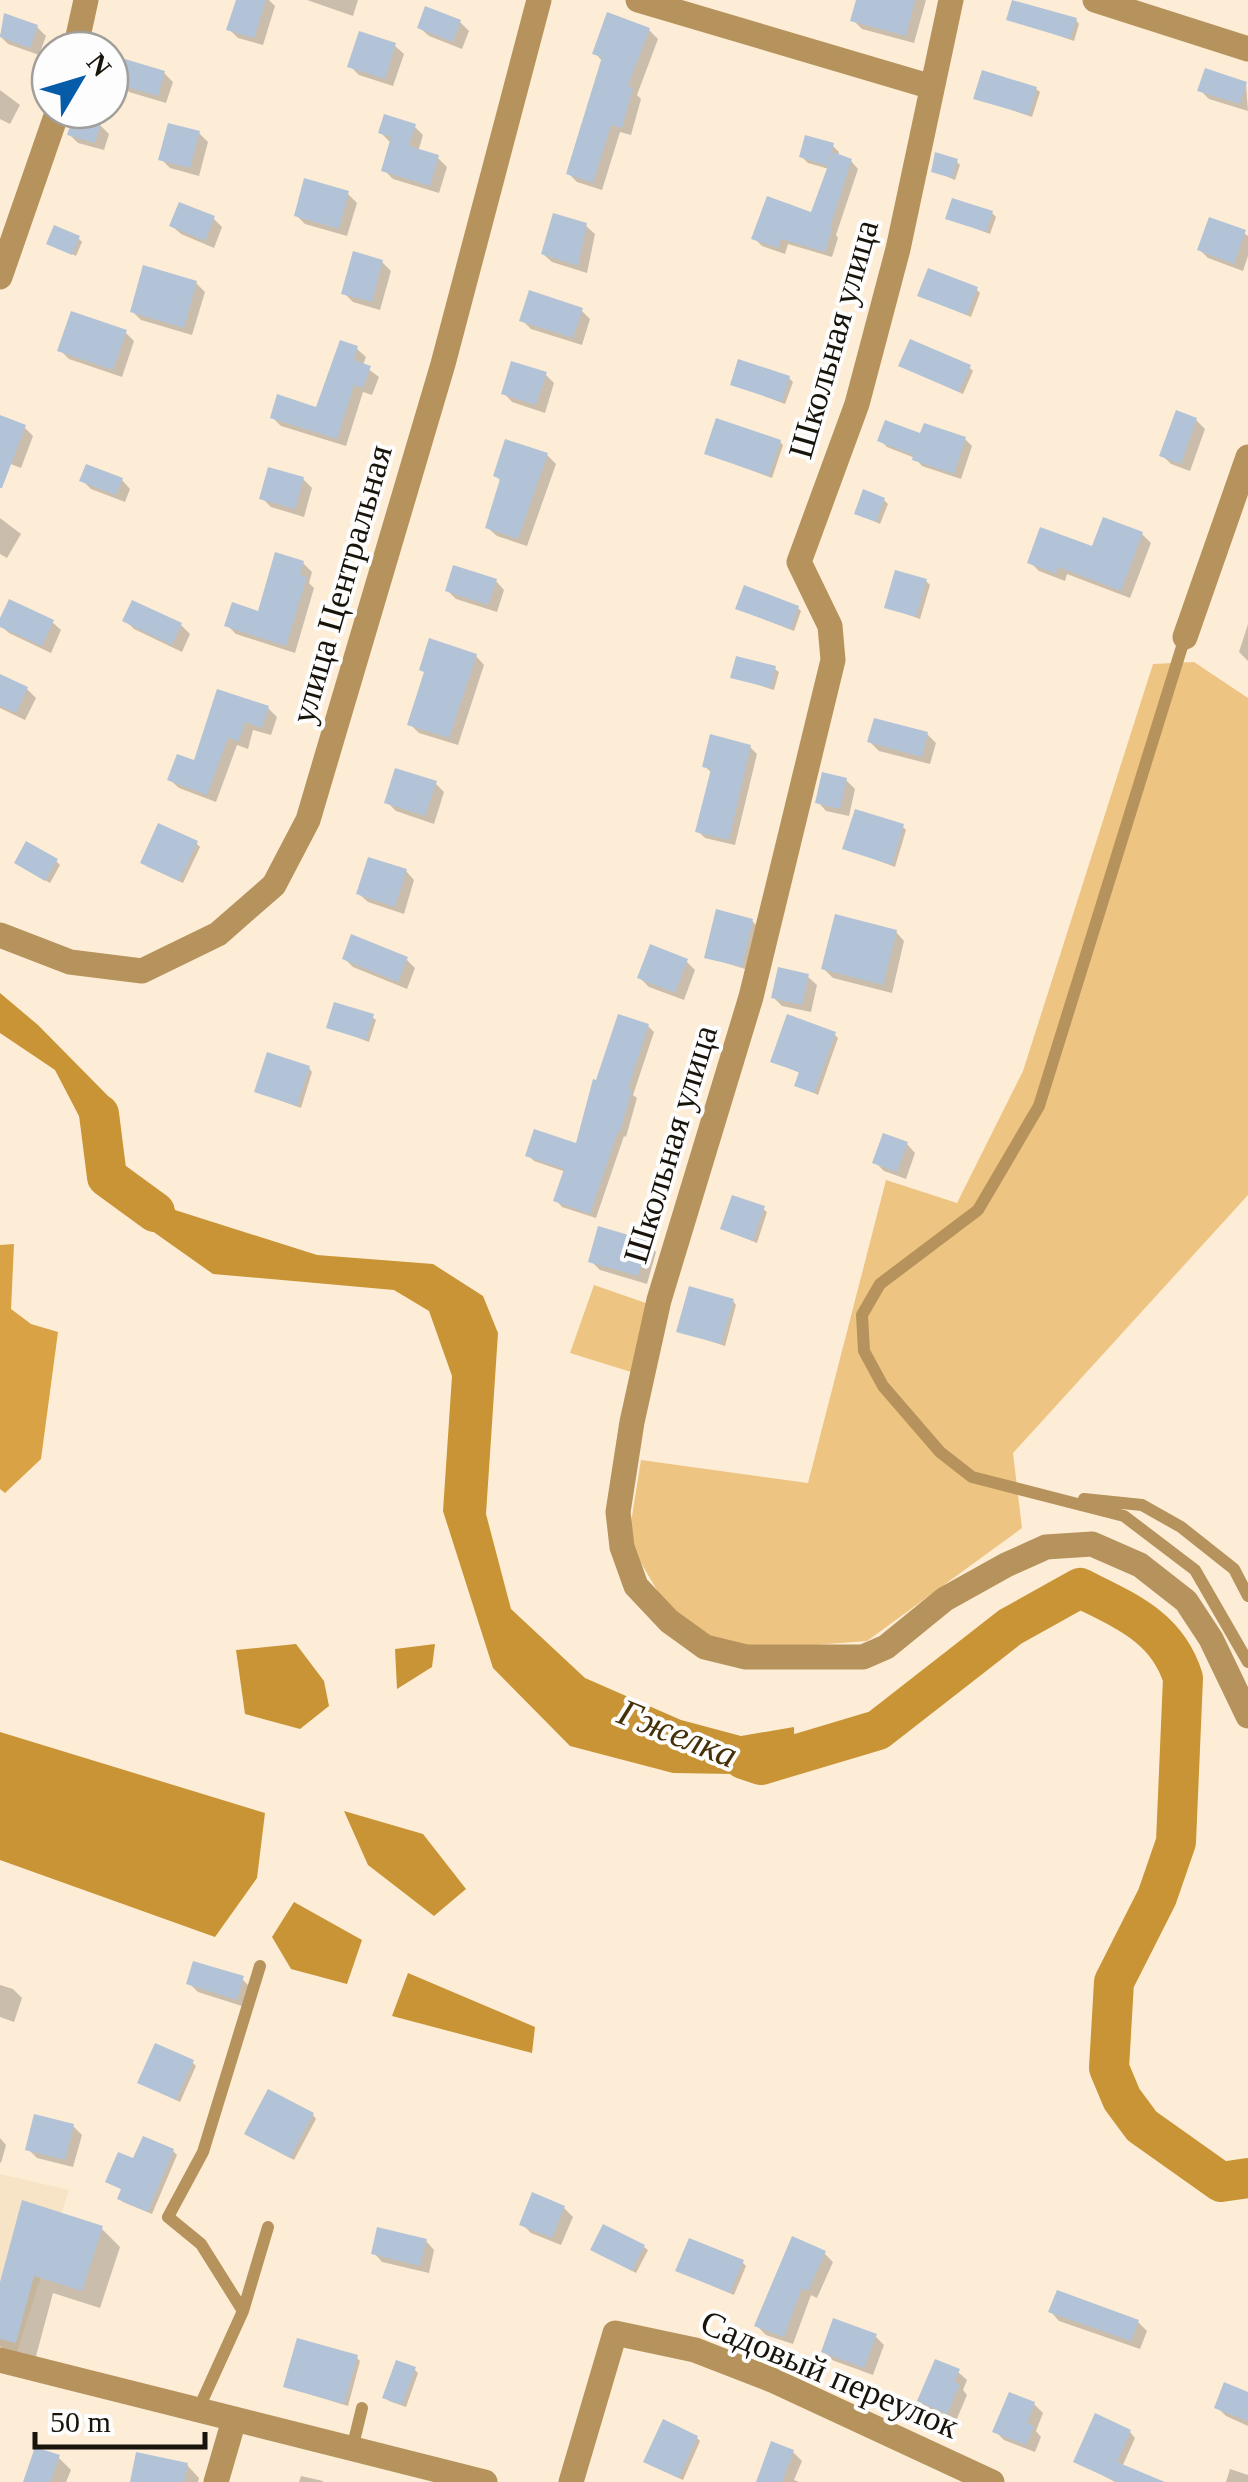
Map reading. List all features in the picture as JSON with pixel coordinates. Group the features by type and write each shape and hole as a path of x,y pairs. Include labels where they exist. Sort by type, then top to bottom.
{"street":[{"path":"79,30 86,0"},
{"name":"улица Центральная","path":"0,935 70,962 142,970 218,934 274,884 314,801 443,364 539,0"},
{"path":"638,0 932,86"},
{"name":"Школьная улица","path":"951,0 898,249 857,404 799,562 830,626 833,660 751,997 659,1300 620,1498 622,1547 636,1586 669,1621 705,1647 746,1657 830,1659 864,1657 886,1647 945,1599 1046,1546 1092,1544 1140,1565 1186,1601 1212,1638 1248,1716"},
{"path":"1096,0 1248,49"},
{"path":"0,277 51,130"},
{"path":"1185,637 1248,457"},
{"name":"Садовый переулок","path":"571,2482 614,2333 695,2350 772,2380 992,2482"},
{"path":"0,2360 485,2482"},
{"path":"216,2482 234,2420"}],"lane":[{"path":"1185,637 1039,1106 978,1210 880,1284 862,1314 864,1351 883,1386 940,1452 972,1476 1124,1516 1195,1570 1248,1662"},
{"path":"1037,1494 1142,1505 1181,1527 1234,1569 1246,1588"},
{"path":"243,2312 201,2244 168,2217 203,2152 260,1966"},
{"path":"198,2410 243,2312 268,2227"},
{"path":"352,2450 362,2408"}],"shaded area":[{"path":"1194,662 1248,698 1248,1195 1013,1453 1022,1528 867,1641 750,1650 680,1629 628,1541 641,1460 808,1483 886,1180 957,1203 1023,1071 1153,664"},
{"path":"14,1244 11,1309 31,1324 58,1332 41,1459 5,1493 0,1489 0,1245"},
{"path":"594,1285 663,1309 644,1376 570,1353"},
{"path":"0,2174 69,2190 15,2358 0,2354"}],"water":[{"path":"0,993 38,1025 109,1097 107,1160 175,1210 317,1255 433,1264 483,1296 498,1333 486,1514 511,1609 585,1678 681,1720 741,1736 794,1727 795,1775 673,1773 570,1746 493,1668 443,1511 452,1376 429,1311 394,1290 213,1274 131,1216 55,1070 0,1033"},
{"path":"296,1644 324,1681 329,1706 300,1729 245,1714 236,1650"},
{"path":"435,1644 432,1667 397,1689 395,1649"},
{"path":"0,1732 265,1813 257,1878 215,1937 0,1860"},
{"path":"344,1811 423,1834 466,1889 434,1916 368,1865"},
{"path":"294,1902 362,1940 347,1984 291,1969 272,1937"},
{"path":"408,1973 535,2027 532,2053 392,2016"}],"building":[{"path":"236,0 266,0 254,38 226,30"},
{"path":"856,0 915,0 906,36 850,21"},
{"path":"1012,0 1077,18 1070,39 1006,20"},
{"path":"425,6 461,20 453,42 417,28"},
{"path":"607,12 650,28 628,86 633,88 622,128 611,125 593,183 566,174 602,57 592,54"},
{"path":"4,13 38,25 36,30 30,30 30,48 0,37"},
{"path":"359,31 396,43 385,79 347,67"},
{"path":"130,60 165,71 158,96 130,88"},
{"path":"1205,68 1247,82 1240,104 1197,91"},
{"path":"982,70 1037,87 1029,115 973,99"},
{"path":"384,114 416,124 409,146 439,155 430,186 381,171 391,137 378,133"},
{"path":"168,123 200,131 190,168 158,160"},
{"path":"69,130 99,130 95,143 67,135"},
{"path":"805,135 834,143 828,166 799,157"},
{"path":"833,152 852,159 825,252 781,239 778,248 751,239 767,196 811,212"},
{"path":"935,152 958,159 952,178 931,172"},
{"path":"304,178 349,191 339,229 294,216"},
{"path":"952,198 993,211 986,232 945,219"},
{"path":"179,202 215,216 205,241 169,226"},
{"path":"553,213 587,223 578,266 541,254"},
{"path":"1209,217 1246,230 1234,264 1197,250"},
{"path":"54,225 80,236 72,255 46,244"},
{"path":"353,251 383,260 372,302 341,294"},
{"path":"143,265 197,281 184,328 130,312"},
{"path":"928,268 978,287 967,315 917,296"},
{"path":"529,290 583,308 573,338 519,321"},
{"path":"71,311 127,330 113,370 57,351"},
{"path":"910,339 971,365 959,392 898,366"},
{"path":"340,340 358,346 354,360 371,366 363,388 354,385 337,439 270,418 277,394 316,407"},
{"path":"738,359 790,376 782,402 730,385"},
{"path":"511,361 547,372 536,405 501,394"},
{"path":"1176,410 1197,418 1181,464 1159,456"},
{"path":"0,415 26,425 2,488 0,488"},
{"path":"716,418 781,440 769,476 704,454"},
{"path":"885,420 920,433 924,423 966,437 954,474 912,460 913,455 877,441"},
{"path":"505,439 548,453 518,539 485,528 500,479 493,476"},
{"path":"86,464 123,478 116,495 79,481"},
{"path":"268,467 304,477 295,509 259,499"},
{"path":"863,489 885,498 876,522 854,514"},
{"path":"1103,517 1143,532 1121,591 1058,567 1056,574 1027,563 1040,527 1092,546"},
{"path":"275,552 304,561 300,575 307,577 286,646 224,626 232,602 258,611"},
{"path":"453,565 497,579 488,605 445,591"},
{"path":"895,570 927,579 916,617 884,608"},
{"path":"744,585 799,606 791,629 735,609"},
{"path":"9,599 54,620 42,646 0,627"},
{"path":"132,600 182,623 172,645 122,621"},
{"path":"429,638 477,654 449,738 407,725 424,672 419,670"},
{"path":"736,656 776,666 771,688 730,678"},
{"path":"0,674 28,687 16,713 0,706"},
{"path":"217,689 269,706 262,728 245,722 239,741 228,738 207,795 167,780 177,754 194,760"},
{"path":"874,718 928,732 922,757 867,742"},
{"path":"710,734 751,745 729,840 695,832 711,769 702,767"},
{"path":"395,768 437,781 425,816 384,803"},
{"path":"822,772 847,778 840,809 815,803"},
{"path":"855,809 904,824 892,865 842,849"},
{"path":"158,823 198,841 179,881 140,863"},
{"path":"26,841 58,859 45,881 14,863"},
{"path":"368,857 407,869 395,907 356,894"},
{"path":"716,909 753,919 742,967 704,958"},
{"path":"835,914 897,930 883,985 821,969"},
{"path":"351,934 408,957 398,982 342,959"},
{"path":"650,944 688,959 675,993 637,978"},
{"path":"778,967 809,974 802,1005 771,998"},
{"path":"334,1002 374,1014 366,1040 326,1028"},
{"path":"618,1014 649,1024 628,1089 632,1090 620,1132 590,1214 553,1201 564,1169 525,1156 534,1129 576,1143 593,1079 596,1080"},
{"path":"787,1014 836,1032 814,1093 794,1086 799,1072 770,1062"},
{"path":"267,1052 310,1066 297,1106 254,1092"},
{"path":"883,1133 908,1142 897,1172 872,1163"},
{"path":"732,1195 765,1206 753,1241 720,1229"},
{"path":"598,1226 649,1241 638,1276 588,1262"},
{"path":"689,1286 734,1299 721,1344 676,1332"},
{"path":"193,1961 244,1976 237,2000 186,1984"},
{"path":"155,2043 194,2060 176,2100 137,2083"},
{"path":"268,2089 314,2113 290,2158 244,2134"},
{"path":"34,2114 74,2124 65,2160 25,2150"},
{"path":"143,2136 174,2149 148,2212 117,2199 121,2189 105,2182 118,2152 133,2158"},
{"path":"532,2192 565,2206 552,2238 519,2225"},
{"path":"22,2200 103,2226 82,2291 34,2276 16,2343 0,2339 0,2282"},
{"path":"603,2224 645,2245 632,2271 590,2250"},
{"path":"377,2227 427,2239 420,2266 371,2254"},
{"path":"792,2236 826,2251 808,2291 802,2288 784,2337 754,2326"},
{"path":"689,2238 744,2260 730,2293 675,2271"},
{"path":"1057,2290 1139,2320 1131,2341 1048,2312"},
{"path":"833,2318 877,2334 864,2368 821,2352"},
{"path":"297,2338 358,2355 344,2404 283,2387"},
{"path":"935,2359 960,2369 954,2382 960,2384 947,2414 917,2401"},
{"path":"396,2360 416,2367 402,2405 382,2398"},
{"path":"1224,2382 1248,2392 1248,2421 1214,2408"},
{"path":"1009,2392 1035,2402 1027,2423 1034,2426 1026,2445 992,2432"},
{"path":"1095,2413 1131,2430 1117,2462 1165,2482 1117,2482 1073,2462"},
{"path":"663,2419 698,2436 679,2478 643,2462"},
{"path":"771,2441 794,2450 782,2482 756,2482"},
{"path":"35,2447 60,2455 50,2482 23,2482"},
{"path":"136,2452 188,2463 184,2482 130,2482"}],"waterway":[{"name":"Гжелка","path":"99,1114 107,1177 155,1212"},
{"name":"Гжелка","path":"743,1759 761,1765 878,1730 1010,1627 1080,1588 1143,1622 1167,1646 1183,1678 1176,1842 1157,1897 1114,1982 1109,2068 1122,2099 1142,2126 1221,2182 1248,2178"}]}
